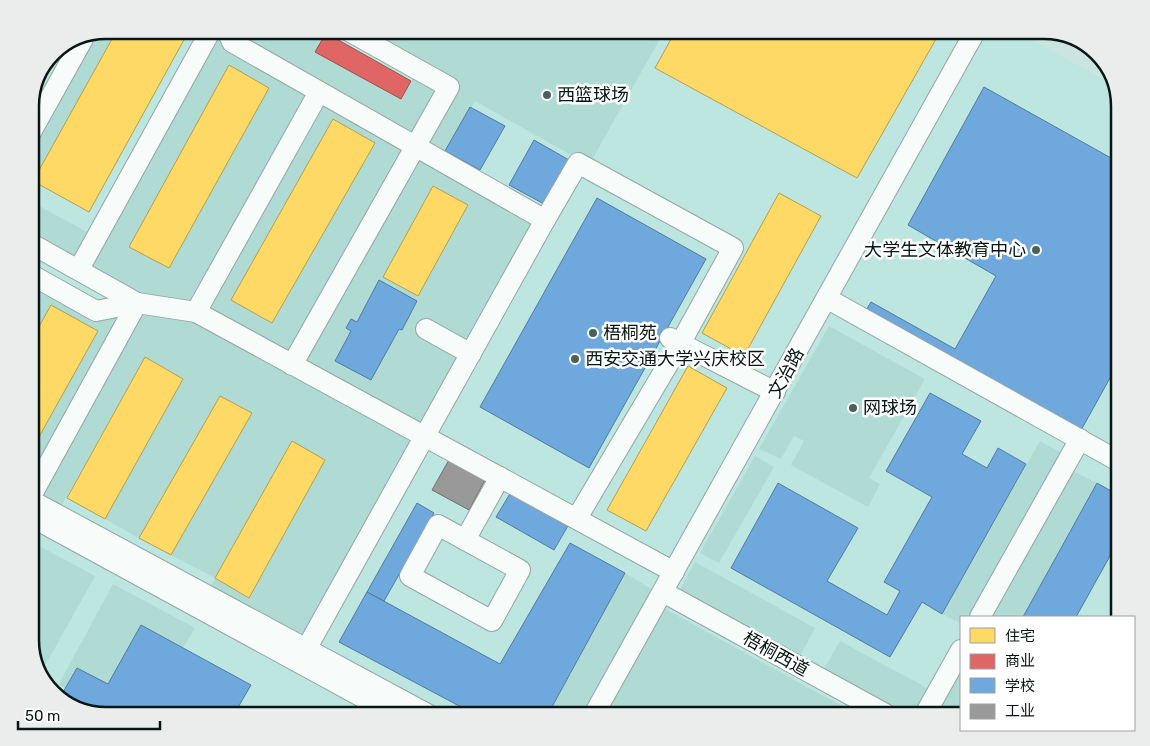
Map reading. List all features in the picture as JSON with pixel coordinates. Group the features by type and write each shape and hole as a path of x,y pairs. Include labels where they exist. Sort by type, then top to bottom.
{"street":[{"path":"79,269 206,39"},
{"path":"231,39 232,42 545,220"},
{"path":"292,365 449,87 363,39"},
{"name":"文治路","path":"598,707 828,299 971,39"},
{"path":"39,118 80,44"},
{"path":"196,312 319,92"},
{"path":"302,655 578,164 733,248 674,340 577,518"},
{"path":"39,248 137,303"},
{"path":"39,281 96,311 137,303 196,312 674,572"},
{"path":"828,299 1111,457"},
{"path":"39,483 137,303"},
{"path":"426,328 471,354"},
{"path":"674,340 775,392"},
{"path":"981,616 1080,440"},
{"path":"465,540 500,477"},
{"path":"39,504 302,655 383,707"},
{"path":"39,521 302,655 412,707"},
{"path":"438,525 465,540 520,570 492,621 410,576 438,525"},
{"name":"梧桐西道","path":"663,592 873,707"},
{"path":"929,707 960,652"}],"shaded area":[{"name":"西安交通大学兴庆校区","path":"106,39 1031,39 1107,81 1110,93 1111,616 960,616 960,707 97,707 68,696 58,688 48,674 41,658 39,645 39,101 41,88 50,68 68,50 93,40"},
{"path":"112,39 39,171 39,139 94,40"},
{"path":"206,39 227,39 420,149 454,89 363,39 660,39 589,165 475,101 440,160 545,220 306,648 206,595 215,578 171,555 252,413 220,396 139,538 105,519 183,379 145,357 62,505 39,494 39,279 96,311 137,303 79,269","holes":["292,441 325,460 248,598 215,578"]},
{"path":"240,39 323,39 316,52 401,99 414,77 440,91 413,139"},
{"path":"39,206 87,232 72,260 39,242"},
{"name":"网球场","path":"829,326 925,379 869,478 880,484 868,507 791,465 804,441 794,436 781,459 759,449"},
{"path":"1040,441 1065,455 972,616 960,616 960,623 942,614"},
{"path":"755,456 774,467 719,563 700,553"},
{"path":"1071,470 1097,483 1024,616 989,616"},
{"path":"39,546 95,576 44,667 39,645"},
{"path":"695,562 815,628 799,658 679,591"},
{"path":"625,573 653,590 586,707 552,707"},
{"path":"113,584 195,628 183,648 141,626 108,684 77,668 65,688 59,684"},
{"path":"656,604 844,707 598,707"},
{"path":"840,641 927,688 916,707 887,707 823,671"},
{"path":"960,667 960,707 937,707"}],"building: 住宅":[{"path":"112,39 184,39 89,212 39,184 39,170"},
{"path":"671,39 936,39 857,178 655,68"},
{"path":"229,65 269,88 169,268 129,247"},
{"path":"333,119 375,143 272,323 231,300"},
{"path":"433,186 468,205 418,296 383,277"},
{"path":"779,193 821,216 744,356 702,333"},
{"path":"51,305 98,331 39,437 39,327"},
{"path":"145,357 183,379 105,519 67,498"},
{"path":"688,366 727,388 646,531 607,510"},
{"path":"220,396 252,413 171,555 139,538"},
{"path":"292,441 325,460 249,598 215,578"}],"building: 商业":[{"path":"323,39 337,39 411,81 401,99 315,52"}],"building: 学校":[{"name":"大学生文体教育中心","path":"984,87 1111,158 1111,376 1080,432 865,312 871,302 955,349 996,276 908,225"},
{"path":"470,107 505,126 480,170 445,151"},
{"path":"534,140 569,160 544,204 509,185"},
{"name":"梧桐苑","path":"597,198 706,259 589,468 480,407"},
{"path":"379,280 417,301 402,330 399,329 371,380 335,361 351,331 346,328 351,319 357,322"},
{"path":"930,393 981,421 962,454 987,468 998,448 1026,464 942,614 922,602 890,657 731,568 778,483 858,528 827,581 887,615 900,591 884,582 932,497 886,471"},
{"path":"1097,483 1111,491 1111,554 1077,616 1024,616"},
{"path":"511,492 569,524 554,550 496,517"},
{"path":"417,503 434,513 384,601 367,592"},
{"path":"570,543 625,573 552,707 461,707 339,642 367,592 500,664"},
{"path":"141,625 251,685 238,707 97,707 76,700 63,692 77,668 108,684"}],"building: 工业":[{"path":"450,458 486,478 469,510 432,490"}],"place":[{"name":"西篮球场","path":"547,95"},
{"name":"大学生文体教育中心","path":"1036,250"},
{"name":"梧桐苑","path":"593,333"},
{"name":"西安交通大学兴庆校区","path":"575,359"},
{"name":"网球场","path":"853,408"}]}
